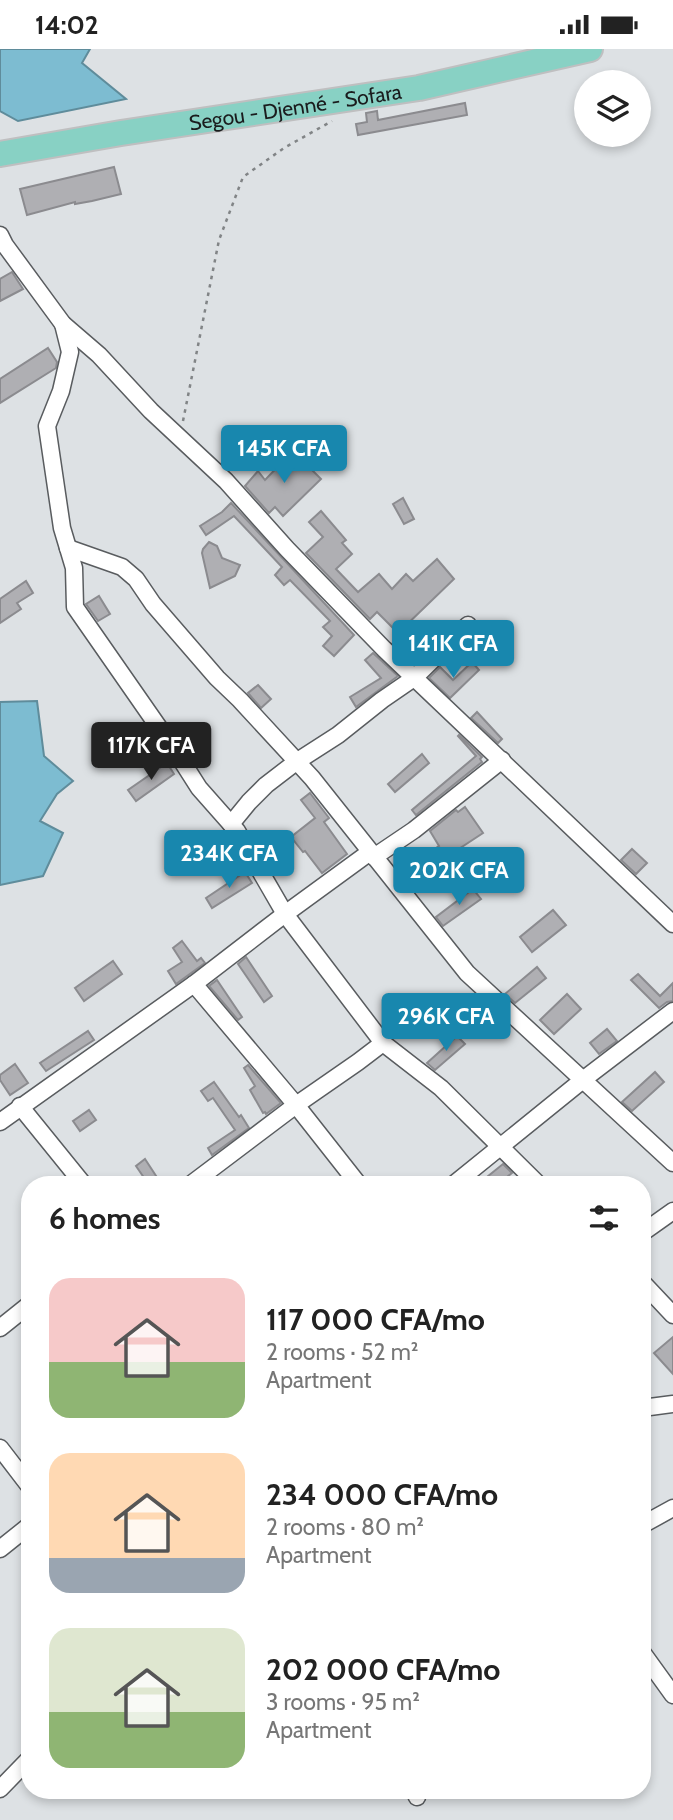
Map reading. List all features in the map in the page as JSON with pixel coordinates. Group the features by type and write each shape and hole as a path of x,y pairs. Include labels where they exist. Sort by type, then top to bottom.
{"main road":[{"name":"Segou - Djenné - Sofara","path":"0,154 419,88 590,49"}],"street":[{"path":"0,235 63,324 99,355 151,411 226,481 287,548 459,723 502,760 673,925"},
{"path":"63,324 70,352 61,391 47,426 62,528 75,568 75,607 199,788 237,831 285,913 383,1043 441,1088 530,1176"},
{"path":"68,548 122,567 136,579 153,604 217,678 312,778 467,973 673,1163"},
{"path":"230,824 266,785 414,678 468,625"},
{"path":"0,1122 194,984 285,913 372,854 414,830 502,760"},
{"path":"194,984 352,1176"},
{"path":"464,1176 673,1011"},
{"path":"202,1176 383,1043"},
{"path":"20,1106 77,1176"},
{"path":"651,1227 673,1211"},
{"path":"651,1292 673,1315"},
{"path":"0,1328 21,1311"},
{"path":"651,1407 673,1403"},
{"path":"0,1448 21,1475"},
{"path":"651,1520 673,1508"},
{"path":"0,1549 21,1532"},
{"path":"651,1664 673,1695"},
{"path":"0,1789 21,1767"}],"path":[{"path":"180,437 219,240 243,177 332,121"}],"water":[{"path":"0,49 90,49 82,63 126,99 18,121 0,111"},
{"path":"37,701 44,756 73,781 57,794 40,821 63,833 43,876 0,885 0,702"}],"building":[{"path":"465,103 467,115 358,135 356,124 367,122 366,113 377,111 378,120"},
{"path":"114,167 121,194 75,202 27,215 20,189"},
{"path":"12,272 23,289 0,301 0,279"},
{"path":"48,348 57,362 56,368 0,403 0,379"},
{"path":"293,451 321,479 283,516 275,507 269,513 245,486 258,471 265,480"},
{"path":"403,498 414,519 404,524 393,504"},
{"path":"231,503 354,635 334,656 323,646 332,636 323,627 330,621 290,580 284,585 275,575 282,567 234,516 206,535 200,526"},
{"path":"321,511 346,540 342,543 352,554 336,569 358,592 379,574 392,589 406,574 413,581 437,559 454,579 398,633 377,612 370,619 306,553 323,537 309,522"},
{"path":"209,542 217,546 222,558 240,565 235,576 210,588 202,553"},
{"path":"26,581 33,593 17,603 21,609 0,623 0,599"},
{"path":"99,596 110,614 98,621 86,604"},
{"path":"430,631 438,639 414,663 407,655"},
{"path":"373,653 398,676 356,707 350,697 381,678 365,660"},
{"path":"472,662 479,670 450,698 429,678 440,667 453,680"},
{"path":"258,685 271,699 261,708 248,693"},
{"path":"477,712 502,739 498,743 471,718"},
{"path":"459,735 482,757 482,762 416,815 412,810 476,756"},
{"path":"422,754 429,763 395,792 388,784"},
{"path":"167,763 174,774 136,801 128,790"},
{"path":"310,793 329,818 324,822 347,854 322,873 291,837 315,818 301,800"},
{"path":"465,807 483,833 412,883 403,869 439,846 430,831 456,810 458,812"},
{"path":"632,849 647,863 636,874 621,860"},
{"path":"245,872 252,883 212,908 206,898"},
{"path":"473,889 481,899 443,926 436,917"},
{"path":"553,910 566,925 532,952 520,937"},
{"path":"182,941 197,961 201,958 205,963 176,984 168,971 182,962 173,948"},
{"path":"246,957 272,996 264,1002 238,964"},
{"path":"113,961 122,974 84,1001 75,988"},
{"path":"537,967 546,978 515,1003 505,994"},
{"path":"638,974 660,996 673,983 673,1001 659,1008 631,980"},
{"path":"217,980 242,1017 238,1020 209,986"},
{"path":"567,994 581,1009 554,1034 540,1020"},
{"path":"607,1029 617,1041 599,1054 590,1043"},
{"path":"88,1031 94,1040 46,1071 40,1063"},
{"path":"457,1036 465,1044 435,1070 427,1063"},
{"path":"15,1064 28,1083 10,1095 0,1080 0,1075"},
{"path":"248,1065 281,1103 266,1114 250,1090 255,1086 244,1068"},
{"path":"655,1072 664,1082 632,1111 622,1102"},
{"path":"214,1082 249,1128 212,1155 208,1148 235,1130 213,1098 208,1101 201,1091"},
{"path":"89,1110 96,1120 80,1131 73,1121"},
{"path":"145,1159 156,1176 143,1176 136,1166"},
{"path":"503,1164 512,1173 508,1176 488,1176"},
{"path":"673,1337 673,1374 654,1353"}]}
